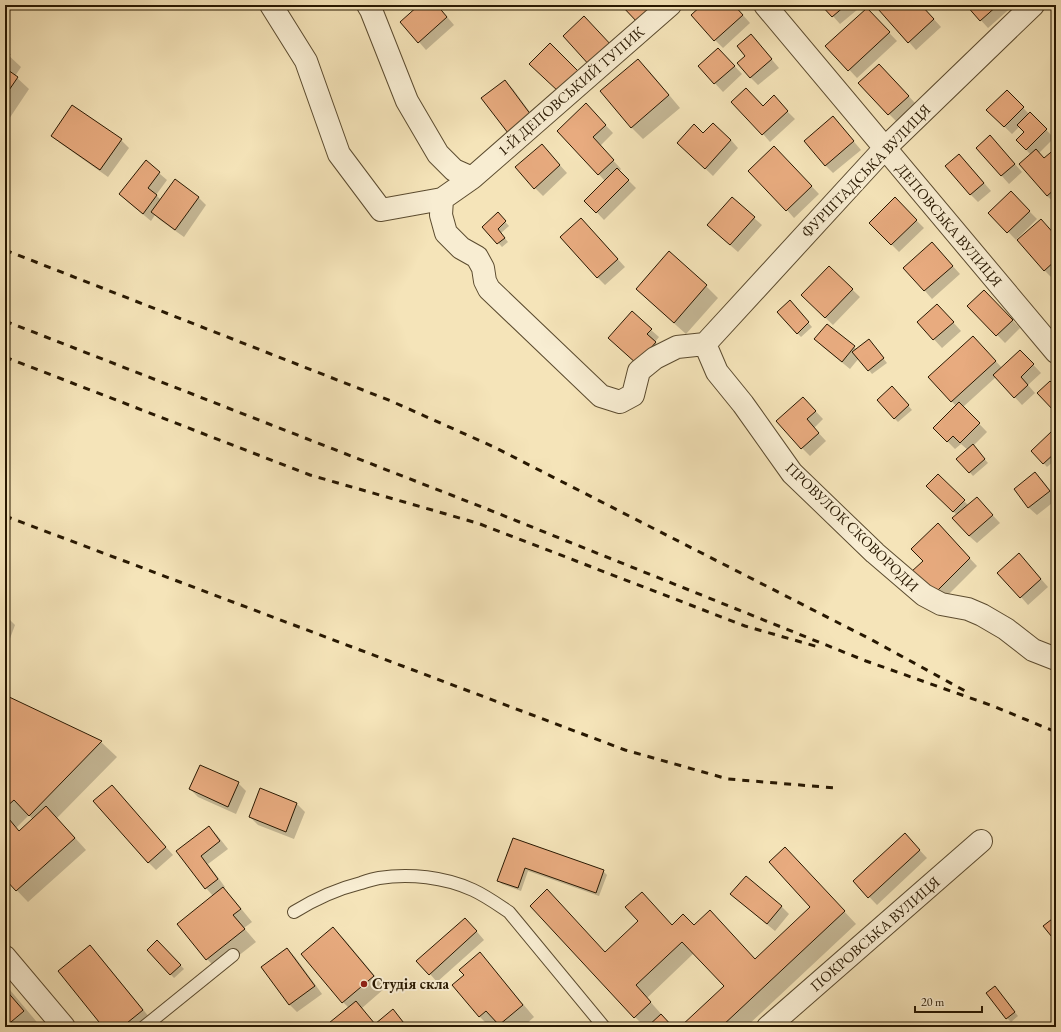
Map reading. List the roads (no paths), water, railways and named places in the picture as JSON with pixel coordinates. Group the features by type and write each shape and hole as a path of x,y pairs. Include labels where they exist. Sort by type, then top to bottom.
{"street":[{"path":"271,5 306,61 339,154 381,210 442,199 472,178"},
{"name":"1-Й ДЕПОВСЬКИЙ ТУПИК","path":"472,178 670,5"},
{"name":"ДЕПОВСЬКА ВУЛИЦЯ","path":"766,5 1056,352"},
{"name":"ФУРШТАДСЬКА ВУЛИЦЯ","path":"705,344 884,148 1033,5"},
{"path":"372,7 407,101 438,154 454,170 472,178"},
{"path":"442,199 441,215 446,233 461,248 478,257 483,268 484,281 490,289 601,396 620,402 633,394 639,371 655,358 677,347 705,344"},
{"name":"ПРОВУЛОК СКОВОРОДИ","path":"705,344 717,372 743,404 792,473 875,553 924,595 941,604 968,608 1006,629 1033,650 1056,659"},
{"name":"ПОКРОВСЬКА ВУЛИЦЯ","path":"768,1027 981,841"},
{"path":"5,957 64,1027"}],"lane":[{"path":"294,912 310,902 343,888 379,878 401,876 426,877 450,882 490,899 510,912 604,1027"},
{"path":"144,1027 233,955"}],"railway":[{"path":"5,250 391,401 494,447 872,640 967,692"},
{"path":"5,321 487,509 866,661 993,706 1056,732"},
{"path":"5,357 310,475 480,524 745,626 822,648"},
{"path":"5,516 625,750 728,779 836,788"}],"place":[{"name":"Студія скла","path":"364,984"}]}
